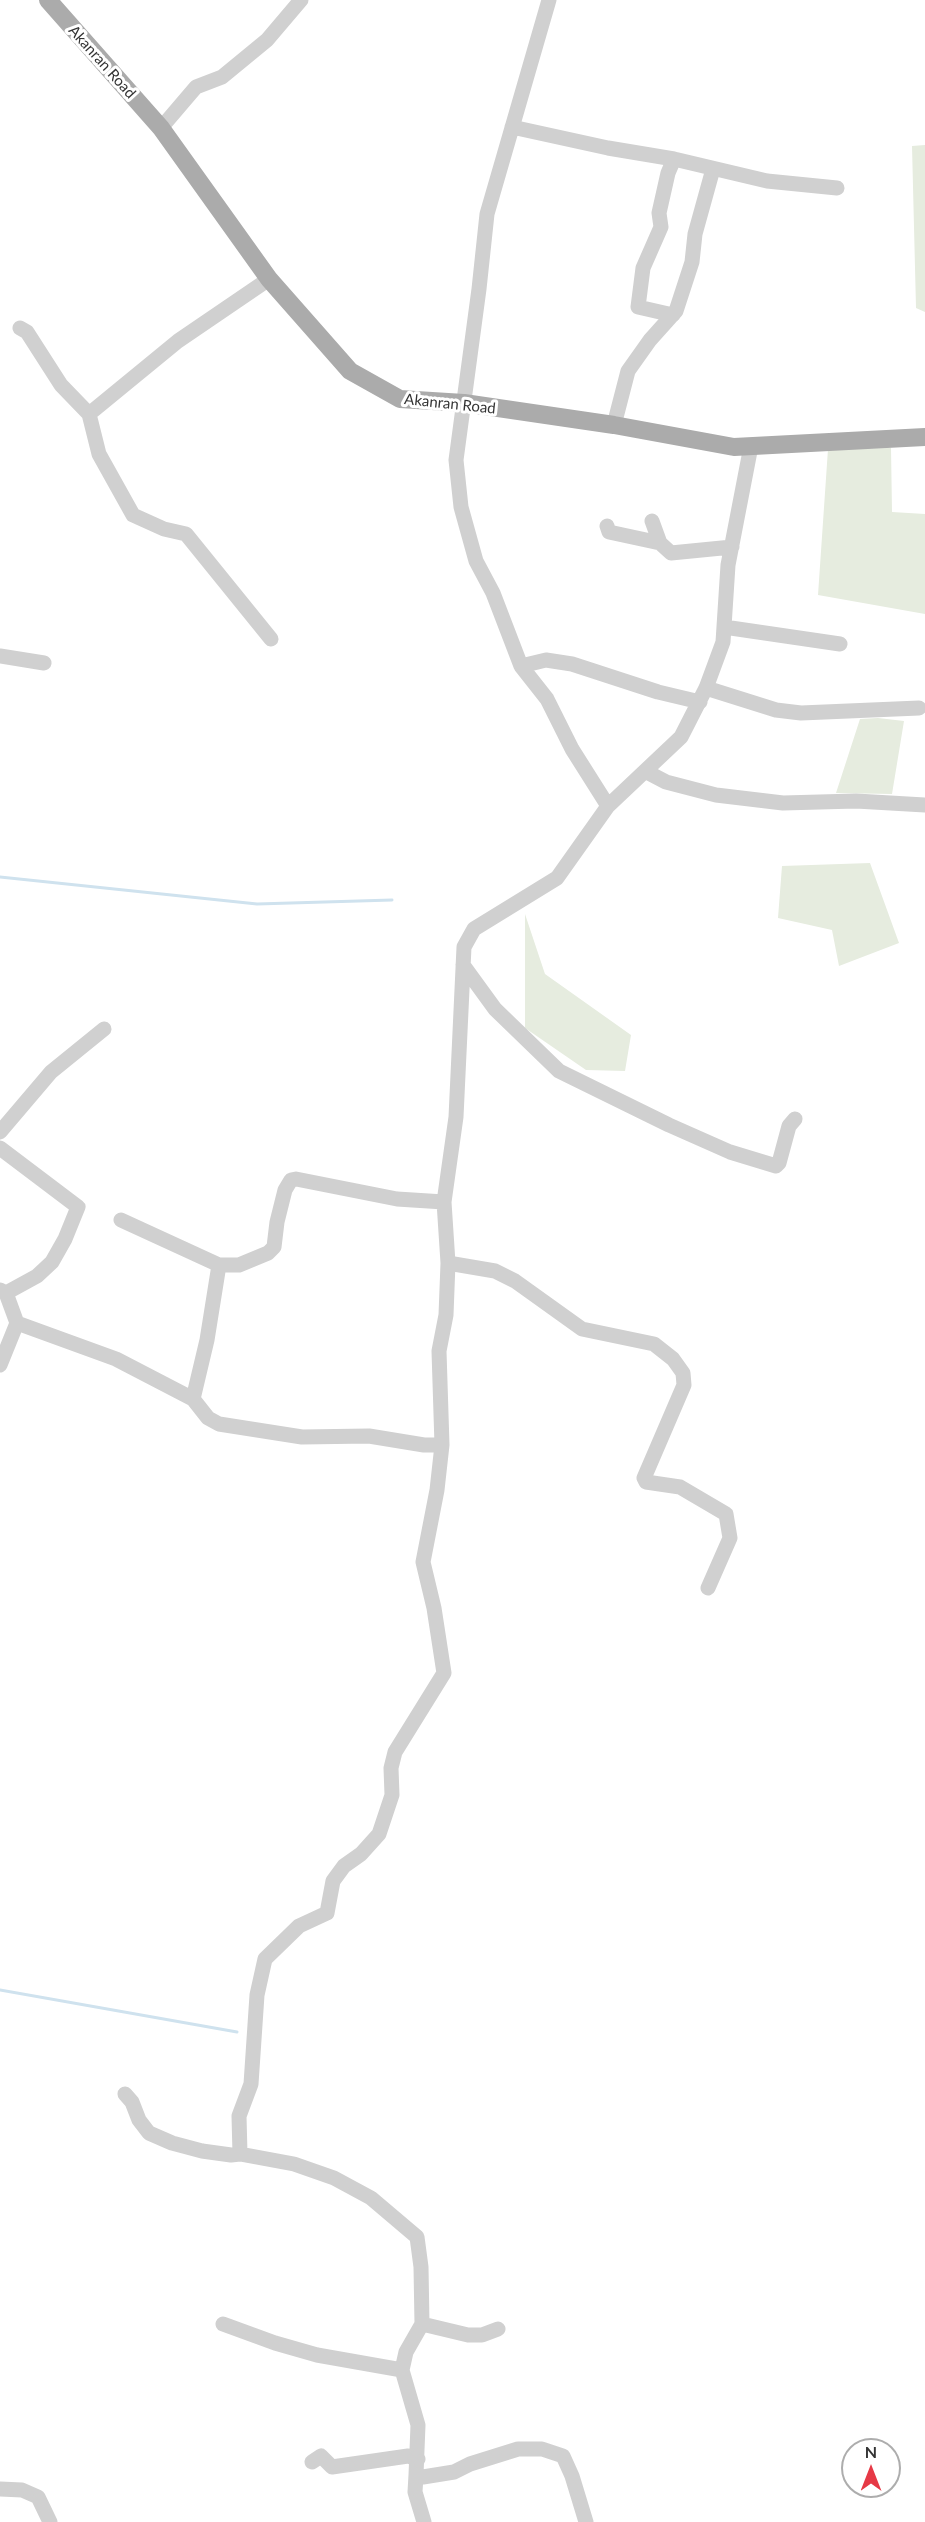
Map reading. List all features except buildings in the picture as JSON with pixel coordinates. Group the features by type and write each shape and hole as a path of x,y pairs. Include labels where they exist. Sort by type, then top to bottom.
{"main road":[{"name":"Akanran Road","path":"48,0 161,128 269,279 350,371 400,399 464,403 734,447 925,437"}],"street":[{"path":"161,128 196,87 222,77 267,40 301,0"},
{"path":"549,0 487,214 456,460 461,507 476,561 493,593 521,666 547,699 572,748 609,806"},
{"path":"512,127 609,148 674,159 767,181 837,188"},
{"path":"673,315 638,307 643,268 660,227 659,213 674,159"},
{"path":"614,426 628,371 650,340 673,315 692,262 695,234 713,169"},
{"path":"89,414 178,341 269,279"},
{"path":"21,328 27,332 61,385 89,414 99,454 133,515 164,529 186,534 271,639"},
{"path":"240,2154 239,2116 251,2084 257,1995 265,1959 299,1926 327,1913 333,1881 344,1866 361,1854 380,1834 392,1795 391,1768 394,1752 444,1673 434,1608 423,1562 437,1490 442,1445 439,1351 446,1315 448,1263 444,1202 456,1117 464,947 474,930 557,878 609,806 681,737 703,695 723,642 728,565 750,446"},
{"path":"652,521 660,543 671,554 732,547"},
{"path":"607,526 609,532 660,543"},
{"path":"724,627 840,644"},
{"path":"0,657 44,663"},
{"path":"521,666 546,660 572,664 658,692 703,695 784,711 919,708"},
{"path":"645,771 666,782 716,795 783,803 827,800 925,805"},
{"path":"463,965 495,1009 517,1033 559,1071 669,1125 730,1152 776,1166 789,1126 795,1119"},
{"path":"0,1132 51,1072 104,1029"},
{"path":"0,1148 78,1207 65,1239 51,1262 38,1276 3,1291 17,1323 0,1365"},
{"path":"121,1220 219,1265 239,1265 268,1253 274,1247 285,1190 291,1180 296,1179 397,1199 444,1202"},
{"path":"448,1263 495,1271 515,1281 582,1329 654,1344 673,1359 682,1373 684,1385 644,1478 646,1482 680,1487 726,1514 730,1538 708,1588"},
{"path":"193,1399 207,1340 219,1265"},
{"path":"17,1323 116,1359 193,1399 208,1418 219,1424 302,1437 369,1436 424,1445 442,1445"},
{"path":"125,2094 149,2133 172,2143 202,2151 231,2156 240,2154 294,2164 334,2178 371,2198 417,2236 421,2267 422,2324 406,2352 402,2370 418,2425 416,2492 424,2522"},
{"path":"223,2324 317,2355 402,2370"},
{"path":"422,2324 468,2335 482,2335 498,2329"},
{"path":"416,2475 423,2477 454,2472 470,2464 518,2449 542,2449 562,2456 572,2476 586,2522"},
{"path":"312,2462 321,2456 332,2467 408,2456 418,2459"},
{"path":"0,2488 22,2490 38,2497 50,2522"}],"shaded area":[{"path":"925,145 925,312 916,308 912,146"},
{"path":"891,448 892,512 925,514 925,614 818,595 828,449"},
{"path":"878,718 904,721 892,794 836,793 860,719"},
{"path":"870,863 899,943 839,966 832,930 778,918 782,866"},
{"path":"525,914 545,974 631,1035 625,1071 586,1070 525,1028"}],"waterway":[{"path":"0,877 257,904 392,900"},
{"path":"0,1990 237,2032"}]}
